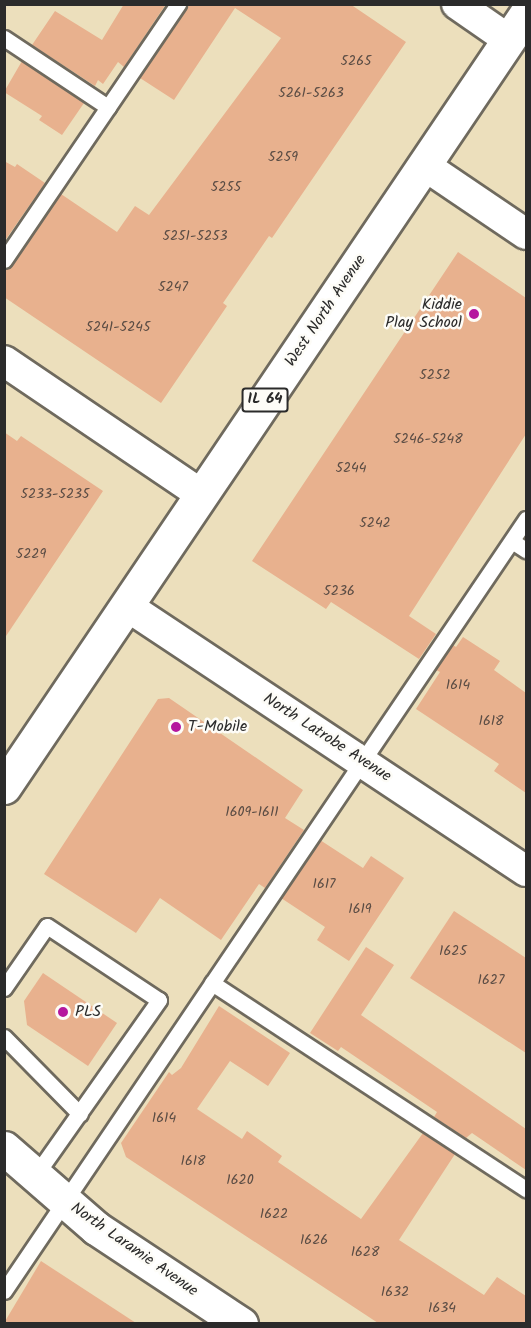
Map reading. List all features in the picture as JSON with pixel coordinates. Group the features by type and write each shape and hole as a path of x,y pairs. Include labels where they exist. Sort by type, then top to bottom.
{"main road":[{"name":"West North Avenue","path":"4,787 518,27"},
{"name":"North Laramie Avenue","path":"4,1148 34,1177 96,1228 241,1323"}],"street":[{"path":"457,4 518,27"},
{"path":"424,165 526,234"},
{"path":"4,361 202,495"},
{"name":"North Latrobe Avenue","path":"127,606 526,871"}],"lane":[{"path":"4,260 178,4"},
{"path":"4,38 108,107"},
{"path":"4,1291 526,519"},
{"path":"512,541 526,550"},
{"path":"5,989 47,926 159,1000 34,1177"},
{"path":"212,983 526,1189"},
{"path":"4,1037 80,1114"}],"building":[{"path":"124,4 166,4 124,67 118,62 103,84 98,80 95,86 32,45 55,11 102,40"},
{"path":"188,4 350,4 406,42 272,238 269,236 223,303 227,306 161,403 4,297 4,270 12,265 61,194 117,232 135,206 149,215 281,38 235,8 174,100 140,78"},
{"path":"22,61 84,103 62,135 39,120 42,116 4,92"},
{"path":"4,161 15,167 17,164 45,183 4,242"},
{"path":"458,252 526,298 526,434 409,616 436,634 419,659 331,602 326,609 252,561"},
{"path":"4,432 17,441 21,436 103,491 4,639"},
{"path":"463,637 500,661 494,670 526,693 526,793 494,771 499,764 416,709 440,672 436,670 453,645 456,647"},
{"path":"169,698 303,790 285,818 304,830 265,888 259,884 221,940 160,898 136,933 44,874 158,699"},
{"path":"320,840 363,868 371,856 404,878 349,961 317,940 325,927 281,898"},
{"path":"454,911 526,958 526,1053 410,978"},
{"path":"366,947 394,965 361,1015 526,1129 526,1170 472,1133 466,1138 434,1117 437,1112 341,1047 338,1051 310,1033"},
{"name":"PLS","path":"43,973 117,1023 88,1066 27,1025 24,1001"},
{"path":"219,1006 290,1053 268,1086 230,1061 197,1109 242,1139 247,1131 282,1156 278,1162 361,1219 423,1133 455,1154 399,1240 484,1295 497,1277 526,1296 526,1323 378,1323 126,1157 121,1143 169,1072 172,1075 181,1068"},
{"path":"41,1261 136,1323 4,1323"}],"place":[{"name":"Kiddie Play School","path":"474,314"},
{"name":"T-Mobile","path":"176,727"},
{"name":"PLS","path":"63,1012"}]}
